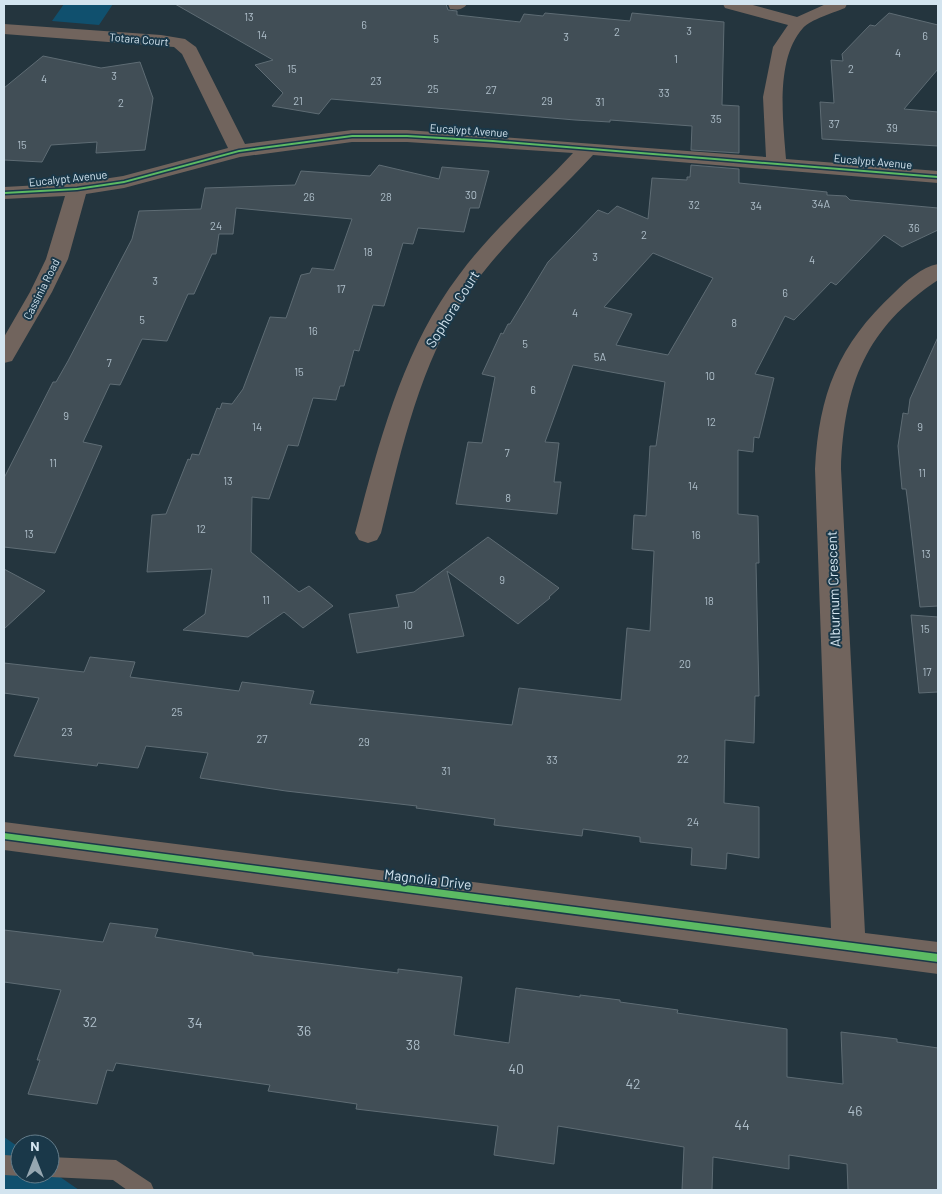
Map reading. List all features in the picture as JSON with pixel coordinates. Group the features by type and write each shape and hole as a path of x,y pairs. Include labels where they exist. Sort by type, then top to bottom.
{"street":[{"path":"731,4 798,23"},
{"path":"776,163 772,97 782,47 798,23 839,4"},
{"name":"Totara Court","path":"4,30 161,40 179,44 190,51 239,152"},
{"name":"Eucalypt Avenue","path":"4,193 77,189 124,182 239,152 352,136 417,137 776,163 938,177"},
{"name":"Sophora Court","path":"368,533 394,431 430,340 466,281 523,214 588,150"},
{"name":"Cassinia Road","path":"4,356 41,292 57,259 77,189"},
{"name":"Alburnum Crescent","path":"849,947 828,479 830,435 839,391 865,339 896,302 927,276 938,270"},
{"name":"Magnolia Drive","path":"4,836 938,958"}],"lane":[{"path":"60,1167 116,1170 144,1190"}],"shaded area":[{"path":"64,4 113,4 99,25 52,21"},
{"path":"4,1137 10,1141 10,1184 60,1184 60,1177 79,1190 4,1190"}],"building":[{"path":"175,4 446,4 448,10 457,11 457,15 520,22 524,14 543,16 545,13 630,21 632,13 724,22 722,105 739,106 739,153 691,150 692,126 610,120 610,122 575,120 331,99 319,114 272,106 283,93 255,65 273,60"},
{"path":"889,13 938,25 938,69 904,109 938,112 938,146 822,139 820,102 834,103 831,60 843,61 842,54 870,25 875,26"},
{"path":"43,56 101,68 140,62 153,98 145,150 96,153 97,142 51,145 42,162 4,160 4,88"},
{"path":"379,165 439,179 442,167 489,171 479,208 470,208 464,232 418,228 413,244 403,243 384,306 373,305 359,351 354,350 344,386 340,386 336,400 313,398 298,446 288,445 269,499 252,497 251,552 299,592 309,586 333,606 303,628 284,612 248,637 183,630 205,614 212,569 147,572 152,515 166,514 188,459 190,460 192,454 199,455 217,408 220,409 222,403 232,404 243,389 270,317 286,318 301,275 310,273 312,268 334,270 352,219 236,208 233,234 219,234 216,254 212,254 194,294 188,294 167,341 142,339 120,385 110,384 83,442 102,446 55,553 4,547 4,478 53,382 56,382 68,361 132,239 139,211 201,209 205,188 295,185 301,171 370,176"},
{"path":"691,165 739,169 739,183 827,192 827,195 846,196 850,200 938,208 938,230 902,247 884,235 836,285 831,282 794,320 785,316 755,374 774,378 759,438 754,437 753,452 738,450 738,514 758,516 759,563 756,563 759,696 755,696 754,743 725,740 724,803 759,807 759,858 727,853 726,869 691,865 692,848 640,842 640,837 583,829 582,836 494,825 495,819 416,808 417,806 286,791 200,778 208,753 146,746 138,768 98,763 97,766 14,756 39,698 4,693 4,663 84,672 90,657 135,662 130,677 239,691 242,682 314,691 310,704 512,725 519,688 621,700 627,628 650,631 654,551 632,549 634,515 646,516 650,446 656,446 665,382 573,365 545,442 559,443 554,482 561,482 557,514 456,504 468,442 482,443 495,377 482,374 501,333 503,334 508,324 510,324 548,262 598,210 608,214 617,206 648,219 652,178 687,180 687,177 690,177","holes":["653,253 713,278 668,355 616,345 632,314 604,307"]},
{"path":"938,337 938,606 920,607 906,489 902,489 898,446 903,413 908,414 910,399"},
{"path":"488,537 559,588 550,598 518,624 447,571 464,636 357,653 349,614 399,607 396,595 414,592"},
{"path":"4,569 45,591 4,629"},
{"path":"911,615 938,617 938,692 919,693"},
{"path":"110,923 158,929 155,937 253,953 253,955 398,973 398,969 462,977 454,1035 509,1043 516,988 580,997 580,995 620,1000 620,1002 678,1010 677,1013 787,1029 787,1077 843,1084 841,1032 897,1039 897,1042 938,1048 938,1190 848,1190 847,1164 789,1155 789,1169 713,1157 712,1190 682,1190 684,1147 558,1126 554,1164 494,1155 498,1126 356,1109 357,1104 268,1091 270,1085 116,1063 113,1071 107,1070 97,1104 28,1094 40,1060 37,1060 61,990 4,982 4,930 103,942"}],"cycle path":[{"path":"4,193 77,189 124,182 239,151 352,136 407,136 493,141 938,177"},
{"path":"4,836 938,958"}]}
